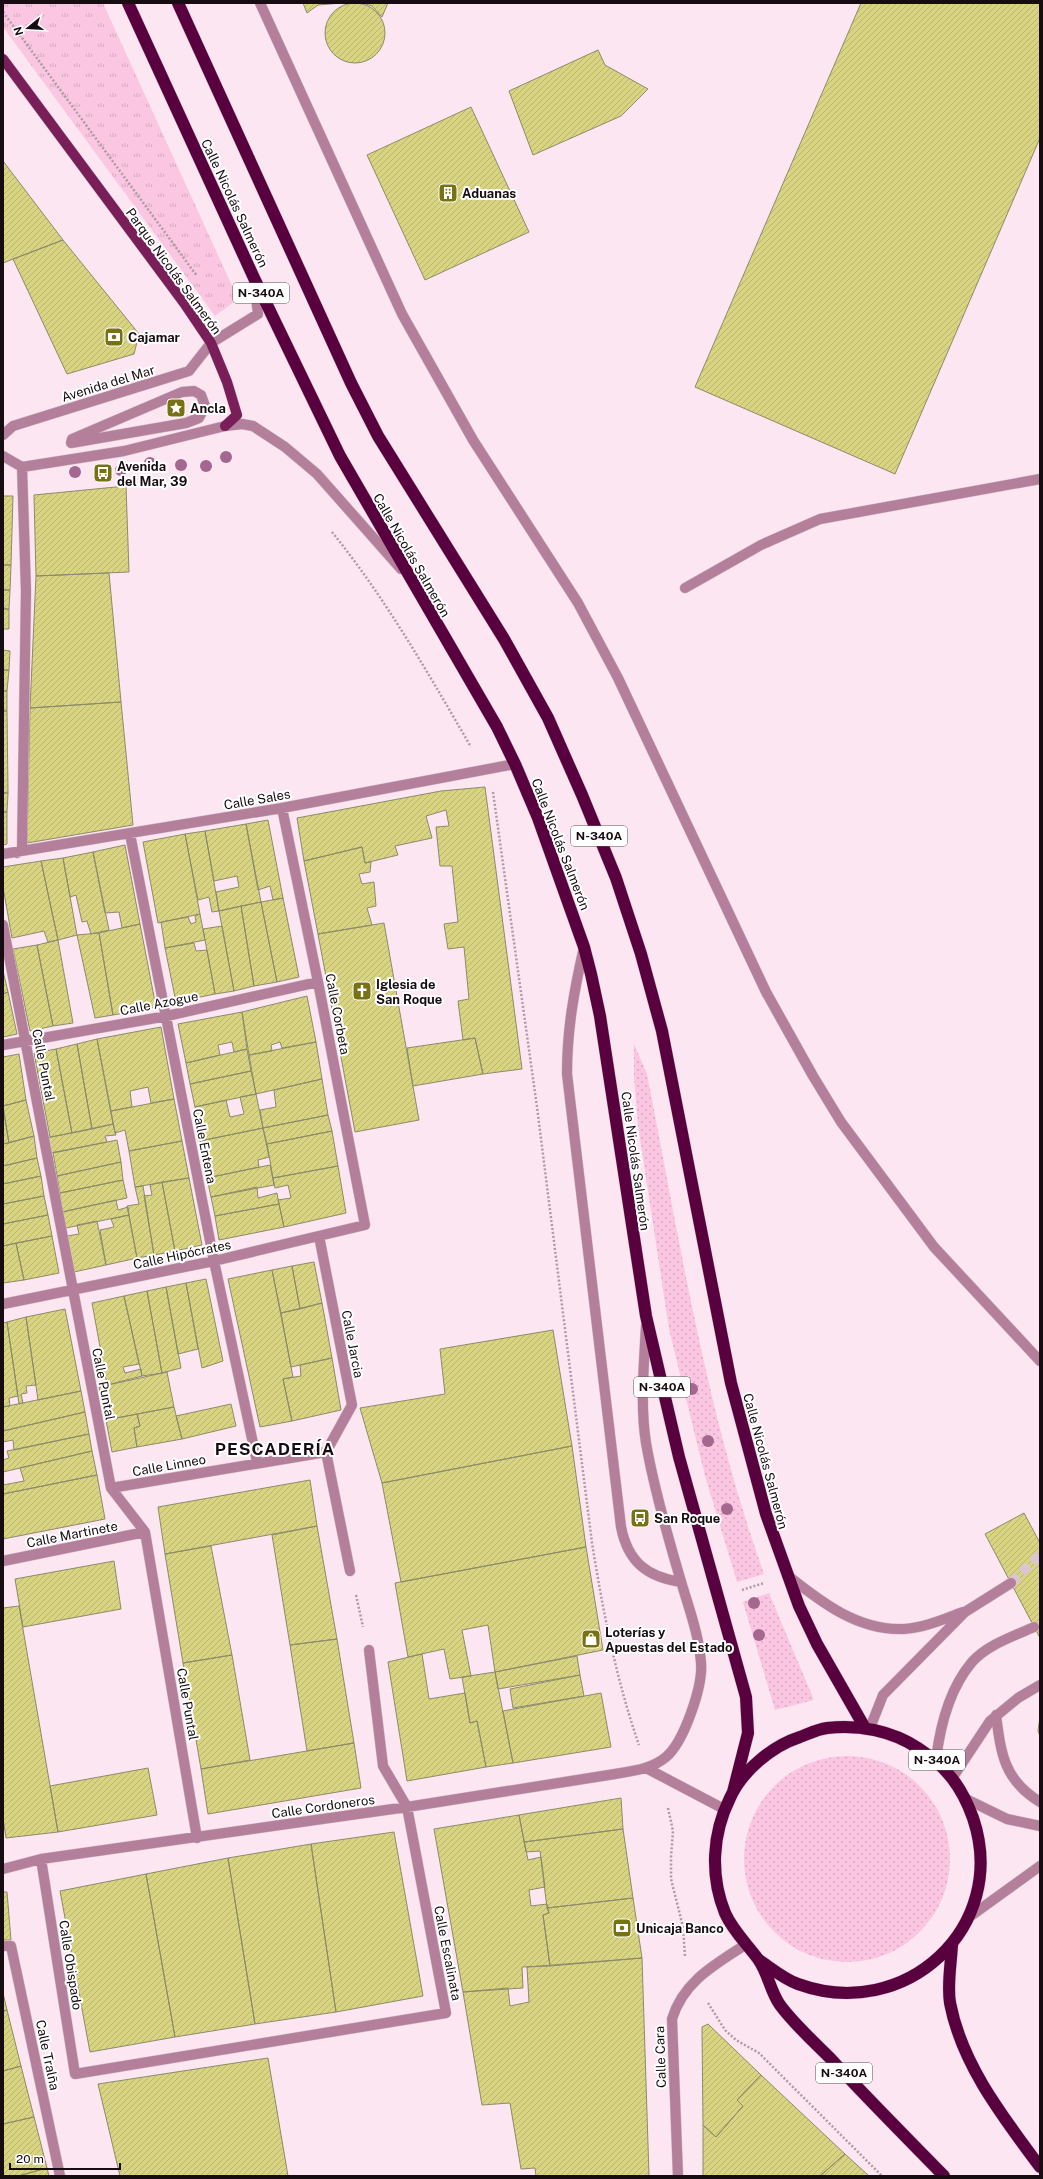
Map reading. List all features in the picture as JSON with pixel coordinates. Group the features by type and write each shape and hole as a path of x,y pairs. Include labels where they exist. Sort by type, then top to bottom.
{"highway":[{"name":"Calle Nicolás Salmerón","path":"128,3 254,278 340,456 407,575 497,727 515,764 538,818 584,947 600,1016 646,1316 679,1457 717,1598 734,1649 746,1697 748,1733 733,1792"},
{"name":"Calle Nicolás Salmerón","path":"178,3 351,383 378,436 504,639 548,718 616,878 641,954 662,1031 731,1383 739,1418 766,1514 787,1575 817,1644 867,1728"},
{"name":"N-340A","path":"826,1728 867,1728 905,1740 936,1760 953,1777 966,1799 980,1838 980,1879 968,1918 952,1945 920,1974 880,1991 838,1994 796,1984 759,1960 745,1945 726,1914 716,1880 715,1844 724,1810 733,1792 758,1762 790,1740 826,1728"},
{"name":"N-340A","path":"952,1945 950,2001 960,2042 983,2084 1040,2167"},
{"name":"N-340A","path":"759,1960 778,2003 944,2176"}],"main road":[{"name":"Parque Nicolás Salmerón","path":"3,59 179,297 211,343 237,415 226,426"}],"street":[{"path":"260,3 402,314 473,440 578,603 644,732 766,992 813,1076 846,1129 934,1247 1040,1361"},
{"path":"211,343 258,314 254,278"},
{"name":"Avenida del Mar","path":"3,435 13,426 189,371 211,343"},
{"path":"194,391 201,395 205,406 199,418 186,423 123,434 71,443 72,439 182,392 194,391"},
{"path":"3,456 22,466 124,451 226,426 242,424 253,426 285,447 316,474 407,575"},
{"path":"3,860 22,850 26,591 22,466"},
{"path":"685,588 761,545 820,519 1040,479"},
{"name":"Calle Sales","path":"3,854 282,808 515,764"},
{"name":"Calle Corbeta","path":"282,808 318,982 365,1225"},
{"name":"Calle Entena","path":"130,834 214,1261 257,1462"},
{"name":"Calle Puntal","path":"3,925 111,1488 146,1532 197,1838"},
{"path":"584,947 567,1039 567,1074 621,1527 625,1544 641,1566 651,1574 665,1580 681,1582"},
{"name":"Calle Azogue","path":"3,1045 167,1016 318,982"},
{"name":"Calle Hipócrates","path":"3,1304 73,1291 214,1261 365,1225"},
{"name":"Calle Jarcia","path":"320,1236 352,1405 326,1452"},
{"name":"Calle Cordoneros","path":"3,1869 41,1859 407,1807 646,1768 666,1757 676,1745 695,1701 700,1679 701,1664 697,1639 655,1486 642,1413 646,1316"},
{"path":"326,1452 350,1571"},
{"name":"Calle Linneo","path":"111,1488 257,1462 326,1452"},
{"name":"Calle Martinete","path":"3,1561 146,1532"},
{"path":"787,1575 842,1615 889,1628 905,1629 965,1612"},
{"path":"867,1728 883,1695 965,1612 1011,1583"},
{"path":"936,1760 939,1734 951,1700 973,1661 1006,1639 1034,1626"},
{"name":"Calle Escalinata","path":"75,2074 446,2012 407,1807 383,1766 369,1650"},
{"path":"953,1777 990,1721 1018,1698 1040,1686"},
{"path":"996,1715 1003,1762 1013,1780 1029,1795 1040,1802"},
{"path":"646,1768 724,1810"},
{"path":"966,1799 1007,1819 1040,1826"},
{"name":"Calle Obispado","path":"41,1859 75,2074"},
{"path":"968,1918 1040,1866"},
{"name":"Calle Cara","path":"678,2176 672,2019 676,2005 685,1990 696,1979 745,1945"},
{"name":"Calle Tralña","path":"3,1946 11,1946 60,2176"}],"path":[{"path":"3,12 198,278"},
{"path":"331,531 370,580 385,603 419,657 474,753"},
{"path":"492,786 537,1107 592,1543 603,1612 624,1703 646,1768 668,1809 671,1819 673,1831 670,1857 673,1890 683,1927 685,1956 715,2016 726,2030 736,2040 759,2053 882,2176"},
{"path":"350,1571 369,1650"},
{"path":"717,1598 787,1575"}],"green space":[{"path":"3,3 103,3 238,299 215,316 3,27"},
{"path":"634,1044 647,1074 683,1263 710,1389 744,1513 764,1574 737,1582 705,1476 669,1329 638,1125 634,1077"},
{"path":"769,1593 814,1700 775,1710 743,1602"},
{"path":"837,1756 857,1756 887,1763 913,1779 927,1793 943,1819 950,1849 950,1869 943,1899 927,1925 913,1939 887,1955 857,1962 837,1962 807,1955 781,1939 767,1925 751,1899 744,1869 744,1849 751,1819 767,1793 781,1779 807,1763"}],"building":[{"path":"303,3 342,3 318,5 307,13"},
{"path":"349,3 361,3 372,8 380,16 385,27 383,45 372,58 361,63 349,63 338,58 330,50 325,39 325,27 330,16 338,8"},
{"path":"363,3 388,3 382,17 372,6"},
{"path":"861,3 1040,3 1040,138 895,474 695,387"},
{"path":"598,50 605,65 648,89 621,116 533,155 509,91"},
{"name":"Aduanas","path":"471,107 529,232 425,280 367,155"},
{"path":"3,161 63,240 3,263"},
{"path":"63,240 139,334 134,354 67,374 13,259"},
{"path":"126,486 129,572 36,576 34,495"},
{"path":"3,496 13,496 11,565 3,565"},
{"path":"3,565 11,565 10,590 3,590"},
{"path":"109,573 121,702 30,708 36,576"},
{"path":"3,590 10,590 9,609 3,609"},
{"path":"3,609 9,609 9,629 3,629"},
{"path":"3,650 10,651 9,670 3,670"},
{"path":"3,670 9,670 7,691 3,691"},
{"path":"3,691 7,691 7,711 3,711"},
{"path":"121,702 133,825 27,843 30,708"},
{"path":"3,711 7,711 8,793 3,793"},
{"path":"485,787 522,1069 483,1074 475,1038 463,1040 458,1001 469,999 464,947 448,949 444,924 458,922 452,866 440,866 436,827 449,826 446,810 426,816 432,838 395,846 398,855 365,863 362,847 304,861 297,818 441,791"},
{"path":"3,793 8,793 7,812 3,812"},
{"path":"3,812 7,812 7,844 3,845"},
{"path":"268,820 283,898 273,900 270,886 258,890 246,824"},
{"path":"246,824 261,902 219,911 216,892 239,887 237,876 214,881 205,831"},
{"path":"205,831 219,911 212,912 209,897 198,900 185,834"},
{"path":"185,834 200,914 158,923 143,842"},
{"path":"125,845 140,924 122,928 119,912 105,913 93,852"},
{"path":"362,847 365,863 371,862 370,872 359,874 362,884 374,882 376,906 367,908 372,925 318,934 304,861"},
{"path":"93,852 109,930 91,934 87,921 82,922 76,895 70,897 63,858"},
{"path":"63,858 77,935 58,940 41,861"},
{"path":"41,861 58,940 48,942 44,931 12,938 3,887 3,867"},
{"path":"283,898 299,977 277,982 261,902"},
{"path":"261,902 277,982 254,986 241,906"},
{"path":"241,906 254,986 234,991 219,911"},
{"path":"200,914 205,940 165,948 161,922 188,917 191,924 196,922 195,916"},
{"name":"Iglesia de San Roque","path":"384,923 419,1120 355,1132 318,934"},
{"path":"140,924 156,1007 113,1015 99,933"},
{"path":"222,926 234,991 215,994 203,929"},
{"path":"99,933 113,1015 95,1018 77,935"},
{"path":"58,940 73,1023 53,1026 37,945"},
{"path":"194,943 196,951 207,950 215,994 176,1002 165,948"},
{"path":"37,945 53,1026 30,1031 13,949"},
{"path":"3,971 8,992 3,994"},
{"path":"8,992 17,1034 3,1037 3,994"},
{"path":"307,996 316,1042 282,1048 280,1042 271,1045 272,1051 249,1055 242,1012"},
{"path":"242,1012 247,1049 234,1052 232,1042 218,1045 220,1055 186,1063 178,1024"},
{"path":"161,1027 174,1099 151,1103 148,1087 130,1091 132,1107 111,1111 97,1039"},
{"path":"475,1038 483,1074 413,1086 407,1048"},
{"path":"97,1039 113,1124 92,1129 77,1044"},
{"path":"316,1042 322,1079 256,1094 249,1055"},
{"path":"77,1044 92,1129 72,1133 56,1049"},
{"path":"56,1049 72,1133 50,1137 34,1053"},
{"path":"247,1049 251,1071 190,1084 186,1063"},
{"path":"19,1054 26,1100 3,1106 3,1057"},
{"path":"251,1071 256,1094 195,1107 190,1084"},
{"path":"322,1079 328,1115 263,1128 260,1110 276,1107 274,1090"},
{"path":"256,1094 263,1128 200,1141 195,1107 226,1100 230,1117 244,1114 240,1097"},
{"path":"174,1099 182,1141 129,1151 125,1130 115,1133 111,1111"},
{"path":"26,1100 34,1136 9,1143 3,1106"},
{"path":"3,1108 9,1143 3,1144"},
{"path":"328,1115 332,1131 267,1144 263,1128"},
{"path":"113,1124 116,1135 105,1136 107,1142 50,1153 47,1138"},
{"path":"263,1128 269,1157 258,1160 259,1167 207,1178 200,1141"},
{"path":"332,1131 338,1166 273,1178 267,1144"},
{"path":"34,1136 37,1158 3,1166 3,1144"},
{"path":"117,1140 121,1162 57,1176 53,1153"},
{"path":"182,1141 189,1178 135,1187 129,1151"},
{"path":"37,1158 41,1176 3,1184 3,1166"},
{"path":"121,1162 123,1180 60,1193 57,1176"},
{"path":"270,1165 274,1185 211,1197 207,1178"},
{"path":"338,1166 346,1213 284,1227 278,1200 291,1198 288,1185 275,1188 273,1178"},
{"path":"41,1176 44,1196 3,1204 3,1184"},
{"path":"189,1178 202,1245 175,1251 162,1182"},
{"path":"123,1180 127,1198 62,1212 60,1193"},
{"path":"162,1182 175,1251 154,1255 144,1196 152,1195 150,1185"},
{"path":"143,1186 154,1255 137,1258 127,1206 139,1204 135,1187"},
{"path":"257,1187 258,1198 277,1193 279,1204 215,1216 211,1197"},
{"path":"44,1196 48,1215 3,1224 3,1204"},
{"path":"116,1200 118,1210 128,1207 129,1215 66,1228 62,1212"},
{"path":"279,1204 284,1227 219,1240 215,1216"},
{"path":"48,1215 52,1236 3,1246 3,1224"},
{"path":"129,1215 137,1258 106,1265 100,1230 114,1227 111,1219"},
{"path":"97,1221 106,1265 74,1272 67,1236 79,1234 77,1225"},
{"path":"52,1236 59,1273 24,1280 16,1243"},
{"path":"16,1243 24,1280 3,1283 3,1246"},
{"path":"314,1262 322,1303 300,1309 292,1266"},
{"path":"292,1266 300,1309 281,1313 272,1270"},
{"path":"272,1270 293,1377 283,1379 292,1421 260,1427 228,1279"},
{"path":"206,1279 223,1361 202,1368 186,1283"},
{"path":"186,1283 198,1349 178,1354 166,1287"},
{"path":"166,1287 181,1368 162,1373 147,1291"},
{"path":"147,1291 162,1373 142,1376 124,1296"},
{"path":"124,1296 139,1364 123,1367 125,1373 141,1369 142,1376 107,1385 92,1303"},
{"path":"322,1303 332,1358 291,1367 281,1313"},
{"path":"65,1309 81,1391 38,1400 26,1317"},
{"path":"26,1317 36,1385 26,1386 27,1393 21,1394 23,1403 19,1404 7,1322"},
{"path":"7,1322 18,1396 9,1398 10,1406 3,1407 3,1323"},
{"path":"553,1330 572,1446 382,1483 360,1408 445,1394 440,1349"},
{"path":"332,1358 341,1410 292,1421 283,1379 301,1376 300,1365"},
{"path":"167,1372 174,1407 106,1420 99,1387"},
{"path":"81,1391 85,1412 3,1431 3,1407"},
{"path":"231,1404 236,1426 182,1439 176,1416"},
{"path":"174,1407 182,1439 137,1447 134,1428 140,1426 137,1414"},
{"path":"85,1412 89,1434 14,1450 13,1440 3,1442 3,1431"},
{"path":"137,1414 140,1426 134,1428 137,1447 112,1452 106,1420"},
{"path":"89,1434 92,1451 3,1472 3,1460 9,1458 7,1451"},
{"path":"572,1446 586,1547 401,1582 382,1483"},
{"path":"92,1451 97,1475 3,1494 3,1485 24,1481 20,1468"},
{"path":"97,1475 105,1519 3,1539 3,1494"},
{"path":"310,1480 317,1526 165,1554 158,1507"},
{"path":"1024,1513 1040,1543 1040,1638 985,1534"},
{"path":"317,1526 337,1639 290,1645 272,1535"},
{"path":"211,1546 232,1655 183,1663 165,1554"},
{"path":"586,1547 603,1650 495,1672 488,1625 462,1630 471,1676 450,1679 444,1649 408,1657 395,1583"},
{"path":"114,1561 121,1609 23,1627 15,1579"},
{"path":"19,1606 58,1832 6,1838 3,1818 3,1608"},
{"path":"337,1639 354,1743 307,1751 290,1645"},
{"path":"422,1654 429,1699 465,1693 470,1723 477,1721 486,1767 407,1781 388,1662"},
{"path":"232,1655 250,1760 201,1769 183,1663"},
{"path":"577,1656 580,1675 498,1689 495,1672"},
{"path":"495,1672 513,1763 486,1767 477,1721 470,1723 462,1677"},
{"path":"580,1675 584,1696 513,1708 510,1689"},
{"path":"601,1693 611,1747 513,1763 503,1711"},
{"path":"1040,1717 1040,1736 1038,1731"},
{"path":"354,1743 361,1788 208,1814 201,1769"},
{"path":"148,1768 157,1815 58,1832 50,1786"},
{"path":"621,1798 623,1829 524,1842 519,1815"},
{"path":"519,1815 528,1860 541,1857 545,1887 529,1890 531,1906 547,1904 549,1913 543,1915 550,1966 522,1967 523,1988 463,1992 434,1829"},
{"path":"623,1829 633,1898 547,1908 540,1851 526,1852 524,1842"},
{"path":"394,1832 423,1996 336,2012 311,1844"},
{"path":"311,1844 336,2012 255,2024 228,1858"},
{"path":"228,1858 255,2024 175,2037 146,1874"},
{"path":"146,1874 175,2037 90,2052 60,1891"},
{"path":"3,1892 7,1892 11,1940 3,1940"},
{"path":"633,1898 642,1958 550,1966 543,1915 549,1913 547,1908"},
{"path":"642,1958 649,2176 536,2176 535,2168 521,2169 510,2103 482,2105 463,1992 508,1988 510,2006 529,2002 527,1967"},
{"path":"3,1993 7,2010 3,2011"},
{"path":"7,2010 21,2066 3,2071 3,2011"},
{"path":"708,2024 761,2075 737,2100 743,2106 716,2137 703,2125 702,2027"},
{"path":"268,2058 288,2176 120,2176 98,2084"},
{"path":"21,2066 34,2117 3,2124 3,2071"},
{"path":"761,2075 845,2154 820,2176 703,2176 703,2125 716,2137 743,2106 737,2100"},
{"path":"34,2117 47,2168 18,2176 3,2176 3,2124"},
{"path":"845,2154 869,2176 820,2176"},
{"path":"47,2168 49,2176 18,2176"}],"tunnel":[{"path":"1011,1583 1040,1555"}],"place":[{"name":"Aduanas","path":"448,193"},
{"name":"Cajamar","path":"114,337"},
{"name":"Ancla","path":"176,408"},
{"name":"Avenida del Mar, 39","path":"103,473"},
{"name":"Iglesia de San Roque","path":"362,991"},
{"name":"San Roque","path":"640,1518"},
{"name":"Loterías y Apuestas del Estado","path":"591,1639"},
{"name":"Unicaja Banco","path":"622,1928"}],"district":[{"name":"PESCADERÍA","path":"275,1449"}]}
